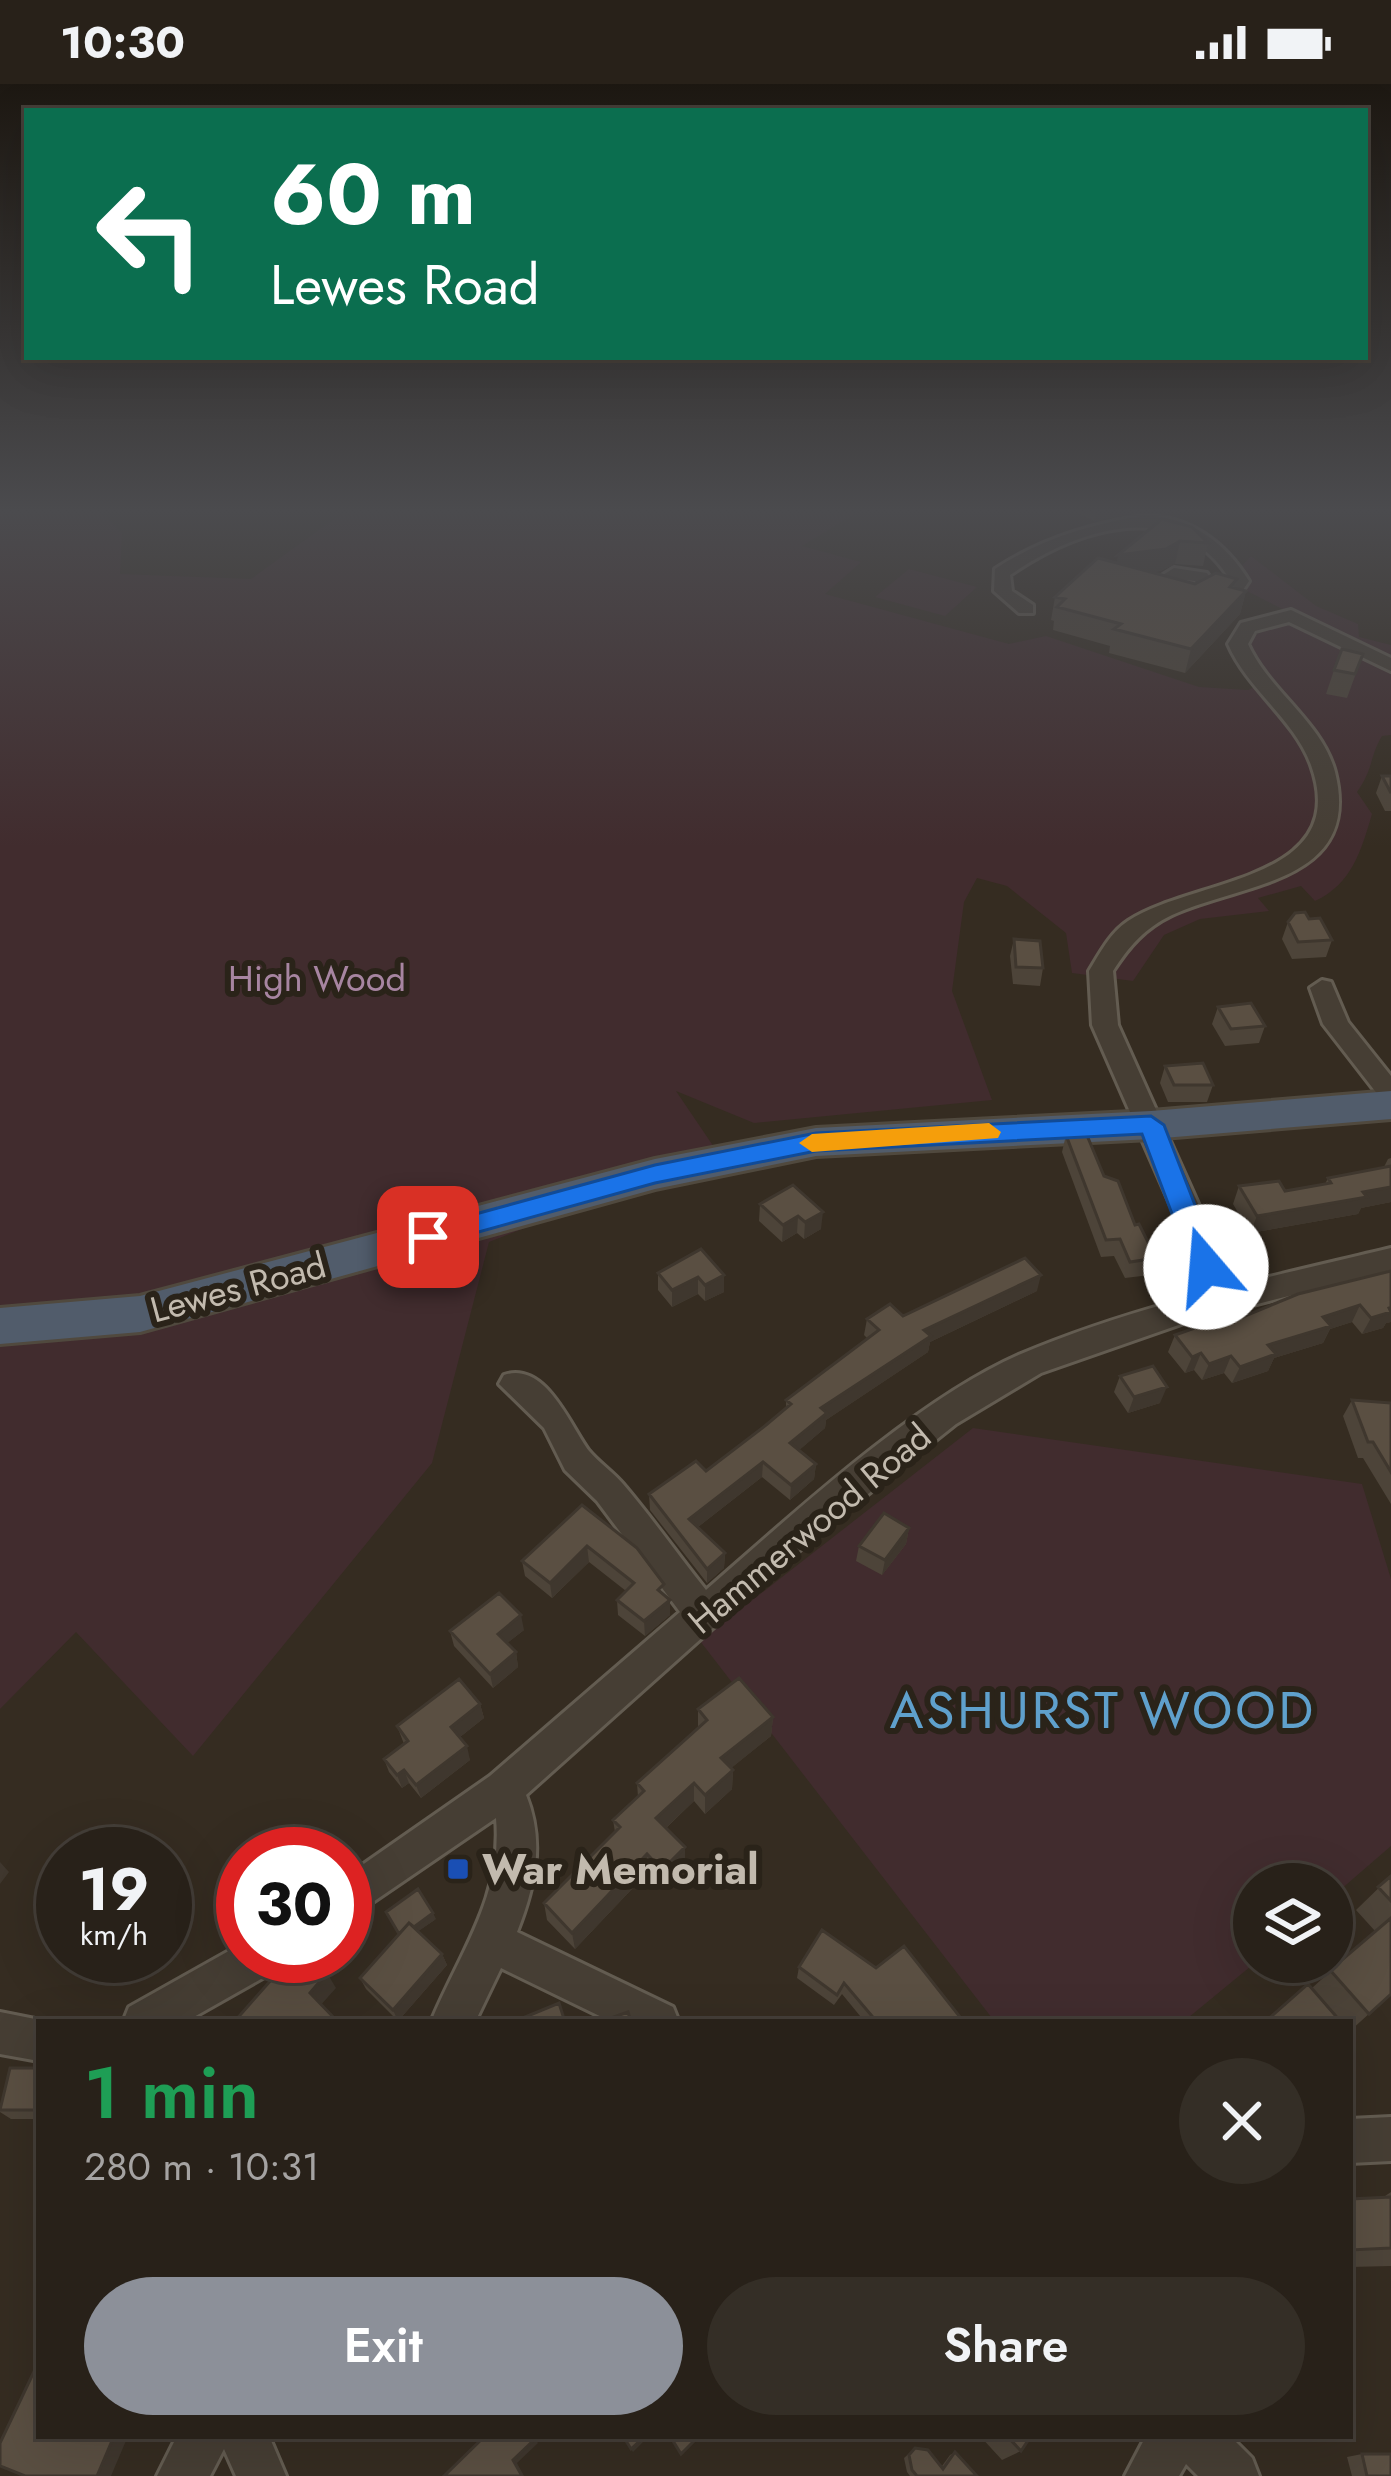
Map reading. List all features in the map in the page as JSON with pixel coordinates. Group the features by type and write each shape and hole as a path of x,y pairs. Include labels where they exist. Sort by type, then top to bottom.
{"highway":[{"name":"Lewes Road","path":"3,1326 140,1314 655,1174 816,1142 1151,1125 1391,1105"}],"street":[{"path":"1249,624 1238,644 1245,665 1308,734 1324,771 1330,803 1323,836 1300,864 1172,907 1136,926 1101,970 1105,1025 1151,1125 1206,1267 1252,1292"},
{"path":"1248,627 1261,624"},
{"path":"1307,624 1391,665"},
{"path":"1322,988 1336,1024 1391,1094"},
{"name":"Hammerwood Road","path":"372,1882 504,1789 807,1523 945,1414 1030,1364 1187,1310 1391,1258"},
{"path":"1187,1310 1206,1267"},
{"path":"515,1384 556,1419 577,1460 609,1491 704,1615"},
{"path":"453,2019 491,1941 519,1866 516,1809 504,1789"},
{"path":"491,1941 652,2019"},
{"path":"150,2019 216,1981"},
{"path":"0,2032 36,2038"},
{"path":"1353,2141 1391,2139"},
{"path":"182,2476 204,2439"},
{"path":"245,2439 261,2476"},
{"path":"1150,2476 1173,2439"},
{"path":"1198,2439 1234,2476"}],"green space":[{"name":"High Wood","path":"0,624 934,624 1009,644 1046,636 1199,687 1248,690 1266,682 1245,648 1250,637 1282,624 1357,624 1359,637 1391,645 1391,735 1382,736 1357,792 1372,814 1359,853 1328,894 1315,901 1301,886 1258,898 1269,911 1200,919 1164,935 1133,981 1072,973 1066,933 1007,886 977,878 964,902 952,991 992,1100 754,1123 676,1091 718,1153 489,1242 432,1463 193,1756 76,1632 0,1709"},
{"path":"973,1428 1362,1484 1391,1579 1391,1846 1353,1879 1353,1863 1233,1863 1233,1981 1187,2019 993,2019 700,1641"}],"building":[{"path":"1121,624 1215,624 1191,649 1114,629"},
{"path":"1342,649 1363,654 1355,674 1334,670"},
{"path":"1305,912 1309,919 1320,918 1332,940 1298,942 1288,922 1295,913"},
{"path":"1014,939 1040,941 1043,968 1016,967"},
{"path":"1251,1003 1265,1026 1231,1029 1218,1007"},
{"path":"1203,1063 1213,1085 1174,1085 1165,1066"},
{"path":"1086,1133 1104,1176 1118,1181 1135,1225 1139,1224 1156,1258 1130,1262 1120,1239 1106,1240 1066,1135"},
{"path":"1391,1166 1391,1187 1363,1192 1367,1197 1257,1216 1239,1186 1279,1181 1285,1191"},
{"path":"793,1185 823,1212 805,1222 798,1216 783,1225 760,1204"},
{"path":"701,1249 724,1275 705,1285 698,1277 672,1290 658,1273"},
{"path":"1025,1258 1041,1275 924,1330 931,1336 821,1408 827,1413 790,1443 816,1464 791,1485 763,1462 689,1519 725,1553 707,1569 649,1494 696,1461 706,1471 766,1425 791,1404 786,1400 879,1330 867,1319 890,1304 903,1316"},
{"path":"1391,1271 1391,1312 1371,1318 1360,1305 1323,1317 1331,1326 1268,1345 1276,1354 1240,1367 1231,1356 1209,1364 1201,1353 1192,1357 1175,1335 1217,1320 1221,1326 1298,1294"},
{"path":"1153,1366 1167,1387 1134,1397 1120,1376"},
{"path":"1352,1400 1391,1403 1391,1472 1373,1442 1368,1442"},
{"path":"582,1505 637,1548 664,1584 658,1590 670,1600 644,1621 617,1600 634,1583 587,1546 550,1583 522,1561"},
{"path":"884,1513 909,1528 885,1560 859,1546"},
{"path":"499,1593 521,1615 498,1634 516,1652 490,1674 450,1631"},
{"path":"739,1678 773,1717 721,1758 733,1770 705,1795 694,1783 656,1818 685,1847 662,1870 647,1854 572,1933 544,1903 620,1827 613,1820 644,1791 637,1783 707,1720 698,1709"},
{"path":"459,1679 480,1704 451,1727 467,1746 416,1785 404,1770 397,1775 384,1759 408,1741 397,1726"},
{"path":"1391,1876 1391,1901 1378,1887"},
{"path":"418,1889 433,1913 414,1927 409,1923 399,1934 386,1912"},
{"path":"1391,1918 1391,1994 1369,2014 1342,1983 1353,1983 1353,1950"},
{"path":"409,1923 442,1954 393,2010 365,1983 372,1983 372,1965"},
{"path":"822,1930 876,1968 904,1946 962,2019 874,2019 844,1983 837,1995 799,1967"},
{"path":"268,1983 318,1983 310,1993 335,2019 237,2019"},
{"path":"1308,1984 1338,2019 1268,2019"},
{"path":"559,2003 564,2019 520,2019"},
{"path":"10,2068 36,2068 36,2110 0,2110"},
{"path":"1391,2197 1391,2248 1353,2250 1353,2199"},
{"path":"36,2367 36,2439 113,2439 97,2476 25,2476 0,2466 0,2443"},
{"path":"482,2439 535,2439 513,2460 522,2476 444,2476"},
{"path":"672,2439 696,2439 681,2454"},
{"path":"1010,2439 1029,2439 1021,2451"},
{"path":"915,2448 928,2450 943,2469 955,2452 977,2476 917,2476 909,2455"},
{"path":"1362,2454 1391,2454 1391,2476 1367,2476"}],"slow traffic":[{"path":"812,1143 989,1132"}],"place":[{"name":"War Memorial","path":"458,1869"}],"district":[{"name":"ASHURST WOOD","path":"1103,1710"}],"route":[{"path":"428,1237 655,1174 816,1142 1151,1125 1206,1267"}]}
